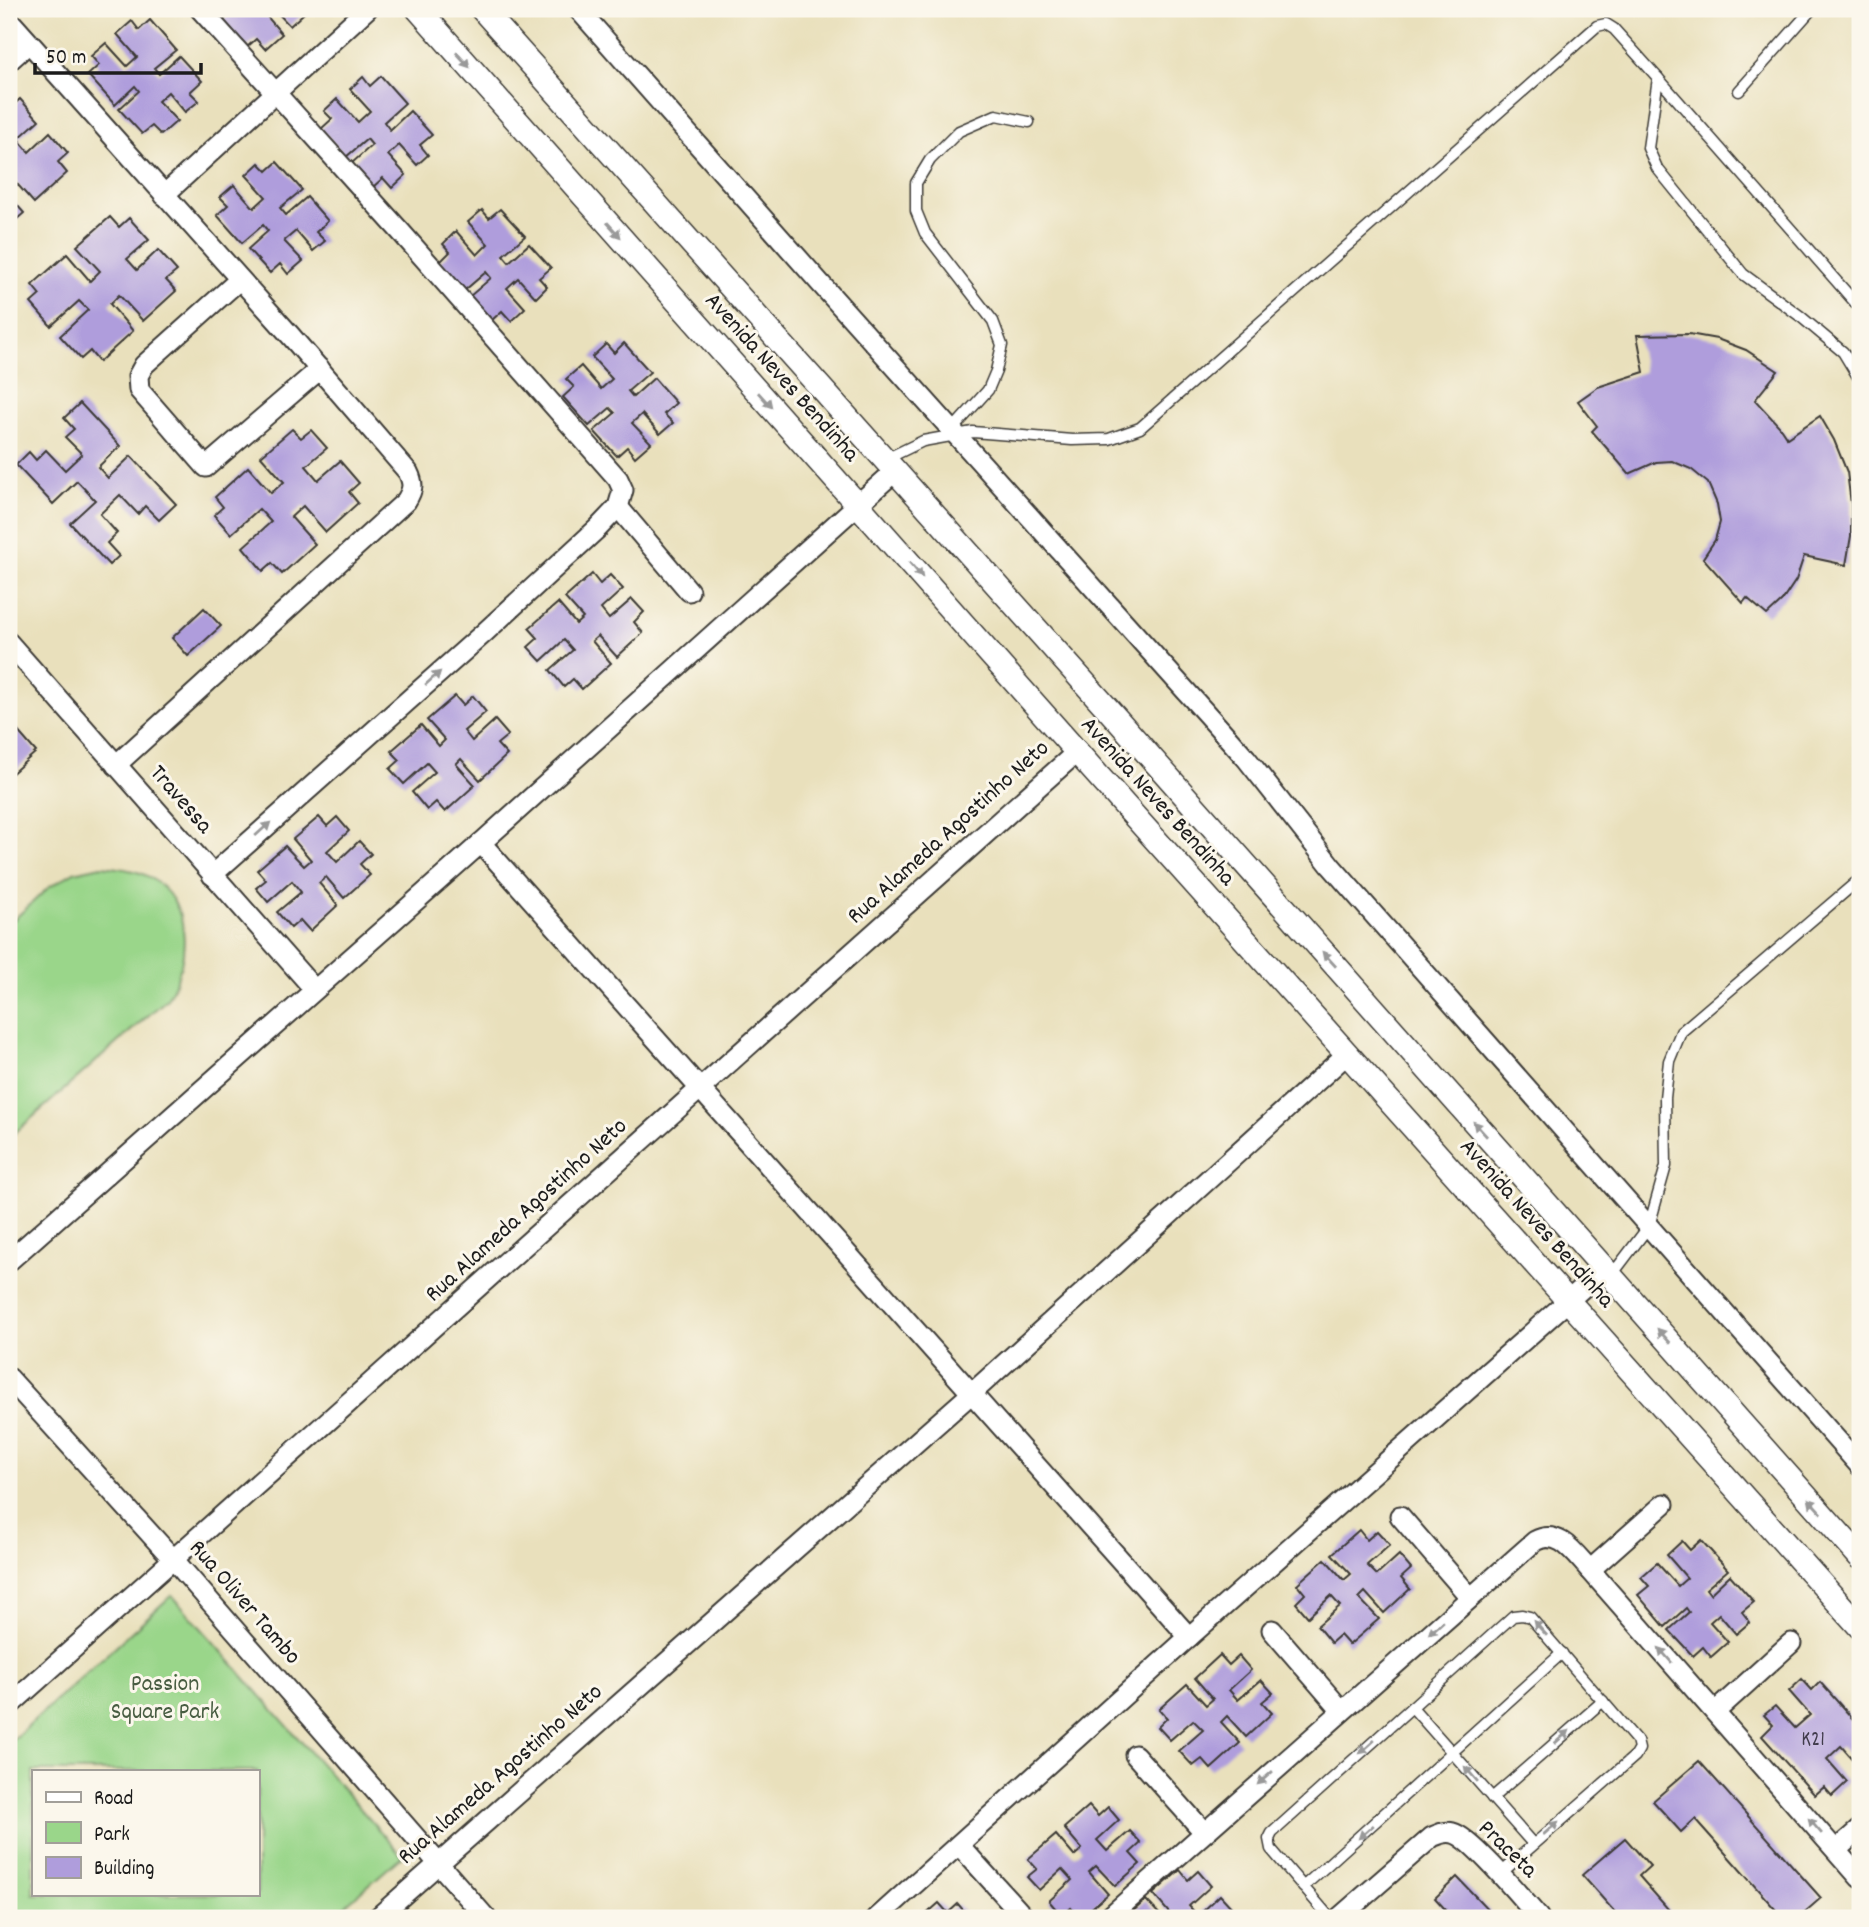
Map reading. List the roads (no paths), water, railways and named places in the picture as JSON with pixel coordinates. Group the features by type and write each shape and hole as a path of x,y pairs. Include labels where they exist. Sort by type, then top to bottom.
{"street":[{"path":"200,9 400,231 618,479 623,490 618,507 484,633 212,875"},
{"path":"164,194 367,9"},
{"name":"Avenida Neves Bendinha","path":"418,9 1077,752 1860,1627"},
{"name":"Avenida Neves Bendinha","path":"482,9 1860,1557"},
{"path":"578,9 1246,758 1331,866 1860,1466"},
{"path":"9,20 320,369 413,481 413,491 406,501 116,765"},
{"path":"9,61 29,43"},
{"path":"239,280 144,365 138,376 139,390 206,467 320,369"},
{"path":"9,1261 858,505 889,466"},
{"path":"618,507 689,591"},
{"name":"Travessa","path":"9,643 314,989"},
{"name":"Rua Alameda Agostinho Neto","path":"9,1706 1077,752"},
{"path":"481,843 1189,1637"},
{"name":"Rua Alameda Agostinho Neto","path":"377,1918 971,1394 1347,1054"},
{"path":"877,1918 1569,1300 1608,1272"},
{"name":"Rua Oliver Tambo","path":"9,1378 173,1559 486,1918"},
{"path":"1590,1570 1664,1504"},
{"path":"1400,1516 1471,1597"},
{"path":"1108,1918 1471,1597 1544,1536 1554,1536 1562,1541 1590,1570 1860,1878"},
{"path":"1272,1630 1342,1711"},
{"path":"1715,1712 1791,1643"},
{"path":"1135,1755 1204,1832"},
{"path":"1836,1850 1860,1829"},
{"name":"Praceta","path":"1339,1918 1432,1837 1442,1833 1454,1833 1464,1839 1539,1918"},
{"path":"959,1845 1025,1918"}],"lane":[{"path":"1739,90 1812,9"},
{"path":"889,466 923,441 954,433 973,432 1072,440 1109,439 1140,428 1597,26 1606,24 1614,29 1658,78 1860,308"},
{"path":"1658,78 1648,148 1657,168 1743,274 1843,352 1860,380"},
{"path":"954,433 988,390 1002,345 993,321 925,233 916,211 916,183 930,160 959,131 996,116 1029,122"},
{"path":"1608,1272 1649,1226 1666,1166 1665,1098 1669,1061 1681,1032 1860,879"},
{"path":"1331,1918 1271,1849 1269,1839 1272,1833 1513,1616 1522,1615 1530,1617 1604,1701 1637,1741 1639,1749 1635,1756 1500,1874"},
{"path":"1303,1887 1562,1653"},
{"path":"1492,1798 1604,1701"},
{"path":"1412,1707 1533,1844"}],"park label":[{"name":"Passion Square Park","path":"165,1699"}]}
